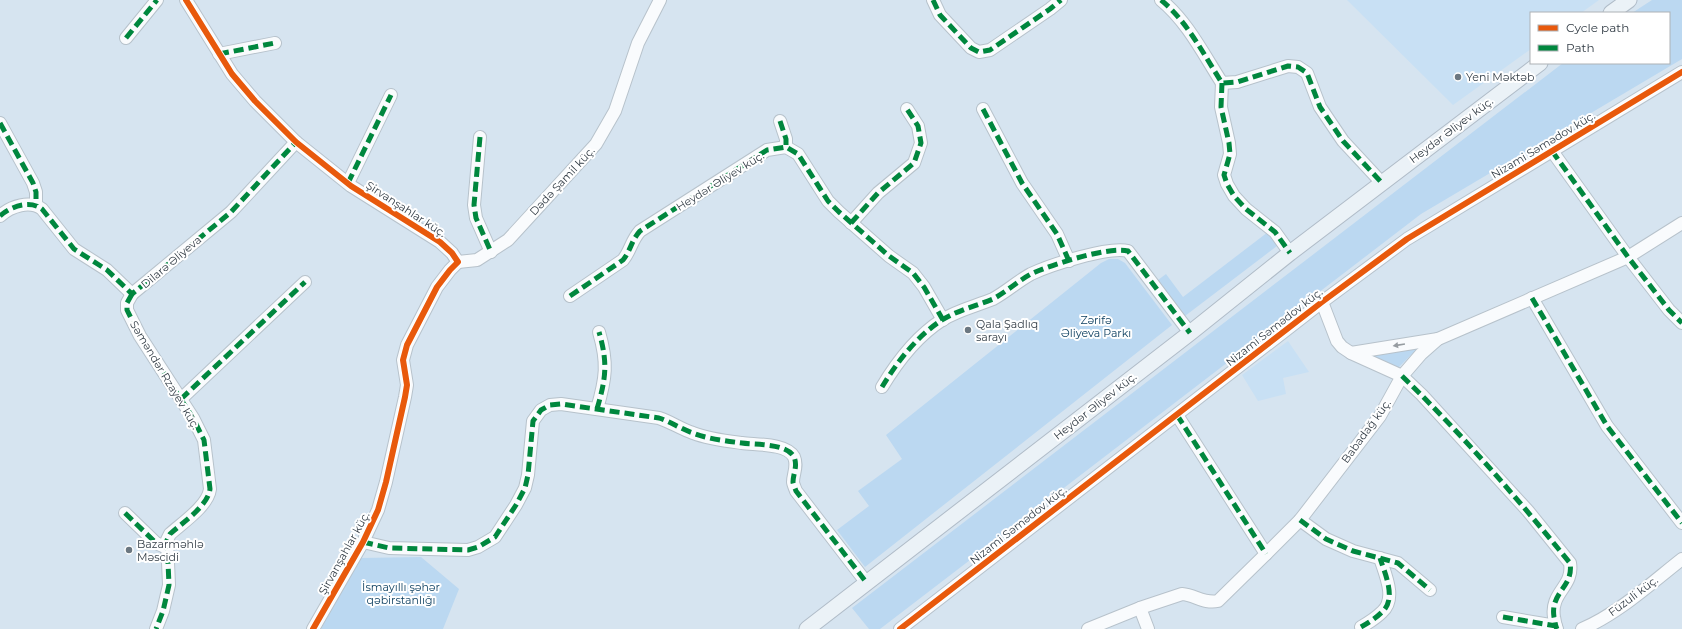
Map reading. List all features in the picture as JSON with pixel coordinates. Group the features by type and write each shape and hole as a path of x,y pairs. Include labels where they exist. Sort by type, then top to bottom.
{"main road":[{"path":"1611,12 1629,0"},
{"name":"Heydər Əliyev küç.","path":"807,629 1190,333 1290,253 1539,64"}],"street":[{"path":"126,38 157,0"},
{"name":"Şirvanşahlar küç.","path":"186,0 232,74 255,101 296,142 348,183 440,242 452,253 458,262 437,287 407,345 403,360 406,385 404,405 378,510 363,542 313,629"},
{"name":"Dədə Şamil küç.","path":"458,262 477,260 508,240 596,144 615,111 638,43 660,0"},
{"path":"933,0 940,15 971,48 979,52 990,50 1050,9 1060,0"},
{"path":"1161,0 1170,8 1188,32 1222,83 1221,107 1230,142 1230,154 1224,175 1227,184 1234,196 1246,209 1275,232 1290,253"},
{"path":"219,54 274,43"},
{"path":"1222,83 1237,82 1288,66 1298,67 1307,73 1320,107 1343,141 1382,183"},
{"name":"Nizami Səmədov küç.","path":"903,628 1322,302 1407,239 1682,72"},
{"path":"348,183 391,95"},
{"path":"852,223 878,193 914,163 921,143 918,126 906,109"},
{"path":"983,109 1022,183 1057,234 1069,261"},
{"path":"780,121 786,139 786,147 798,154 828,201 889,256 913,273 924,287 942,320"},
{"path":"0,123 34,183 36,192 36,205 23,205 0,216"},
{"path":"480,137 474,204 476,218 490,252"},
{"name":"Dilarə Əliyeva","path":"36,205 42,209 74,249 107,270 132,294 231,212 296,142"},
{"name":"Heydər Əliyev küç.","path":"570,296 622,260 628,254 633,239 640,231 767,150 786,147"},
{"path":"1552,151 1668,310 1682,323"},
{"name":"Babadağ küç.","path":"1088,629 1140,608 1182,594 1190,595 1211,603 1218,601 1300,520 1380,416 1402,376 1421,354 1438,339 1628,257 1682,223"},
{"path":"882,387 895,367 919,340 942,320 995,297 1030,275 1069,261 1113,249 1128,251 1190,333"},
{"path":"181,399 305,282"},
{"name":"Səməndər Rzayev küç.","path":"132,294 127,303 127,310 140,336 193,418 204,440 210,489 209,497 204,503 170,534 167,540 169,585 164,611 156,629"},
{"path":"1532,298 1607,426 1682,522"},
{"path":"1322,302 1337,341 1342,347 1351,353 1402,376 1422,395 1528,511 1570,563 1571,571 1568,580 1554,601 1553,610 1557,628 1503,617"},
{"path":"597,409 605,381 604,350 599,332"},
{"path":"1351,353 1438,339"},
{"path":"363,542 389,548 468,550 478,547 495,537 525,488 528,475 533,421 541,410 550,405 562,404 659,418 670,421 691,433 705,437 741,443 774,446 789,452 794,458 796,469 793,482 796,491 866,582"},
{"path":"1177,415 1266,554"},
{"path":"125,513 156,542 167,548"},
{"path":"1300,520 1326,539 1353,551 1398,563 1430,590"},
{"path":"1361,627 1383,612 1388,604 1389,588 1380,558"},
{"name":"Füzuli küç.","path":"1582,629 1599,621 1621,607 1682,559"},
{"path":"1140,608 1148,629"}],"shaded area":[{"name":"Yeni Məktəb","path":"1347,0 1599,0 1582,12 1530,12 1530,50 1453,105"},
{"path":"1288,341 1309,372 1283,378 1286,394 1258,401 1242,375"}],"green space":[{"path":"1652,0 1682,0 1682,59 1421,214 880,629 869,629 852,608 1562,64 1670,64 1670,12 1634,12"},
{"path":"1268,232 1277,246 1185,316 1158,280 1166,274 1183,297"},
{"name":"Zərifə Əliyeva Parkı","path":"1109,259 1118,259 1125,263 1172,325 865,567 837,530 869,506 858,491 902,459 886,435 1101,263"},
{"path":"1419,347 1398,368 1370,356"},
{"name":"İsmayıllı şəhər qəbirstanlığı","path":"421,557 459,589 443,629 321,629 360,558"}],"marked path":[{"path":"126,38 157,0"},
{"path":"933,0 940,15 971,48 979,52 990,50 1061,0"},
{"path":"1161,0 1187,28 1222,83 1237,82 1288,66 1298,67 1307,73 1320,107 1343,141 1382,183"},
{"path":"219,54 275,43"},
{"path":"1222,83 1221,107 1230,154 1224,175 1227,184 1234,196 1246,209 1275,232 1290,253"},
{"path":"348,183 391,95"},
{"path":"851,223 878,193 914,163 921,143 918,126 907,109"},
{"path":"983,109 1022,183 1057,234 1069,261"},
{"path":"780,121 786,139 786,147"},
{"path":"0,123 33,183 36,192 36,205"},
{"path":"480,137 474,205 476,218 491,252"},
{"path":"0,216 4,212 21,205 37,206 42,209 74,249 107,270 132,294 231,212 296,142"},
{"path":"570,296 623,260 640,231 767,150 786,147 798,154 828,201 839,212 889,256 913,273 924,287 943,320"},
{"path":"1552,151 1628,257 1669,310 1682,323"},
{"path":"882,387 908,350 933,326 942,320 993,299 1026,277 1040,270 1065,261 1108,251 1128,251 1190,333"},
{"path":"181,399 305,282"},
{"path":"132,294 127,303 127,310 140,336 193,418 204,440 210,489 205,502 200,508 170,534 167,540 169,585 163,611 156,629"},
{"path":"1532,298 1607,426 1682,523"},
{"path":"597,409 605,370 604,353 599,332"},
{"path":"1402,376 1489,467 1570,563 1569,578 1555,601 1554,617 1557,629"},
{"path":"363,542 389,548 468,550 478,547 495,537 516,505 525,488 528,475 533,421 541,410 550,405 561,404 659,418 689,431 717,440 785,449 790,452 795,460 793,482 796,491 866,582"},
{"path":"1177,415 1266,554"},
{"path":"125,513 156,543 167,548"},
{"path":"1300,520 1326,539 1353,551 1398,563 1430,590"},
{"path":"1361,627 1382,612 1389,600 1387,579 1380,558"},
{"path":"1503,617 1556,626"}],"cycle path":[{"path":"186,0 232,74 255,101 296,142 351,186 440,242 452,253 458,262 437,287 407,345 403,360 407,385 405,397 386,482 378,510 363,542 313,629"},
{"path":"900,629 1322,302 1407,239 1682,72"}],"place":[{"name":"Yeni Məktəb","path":"1458,77"},
{"name":"Qala Şadlıq sarayı","path":"968,330"},
{"name":"Bazarməhlə Məscidi","path":"129,550"}]}
